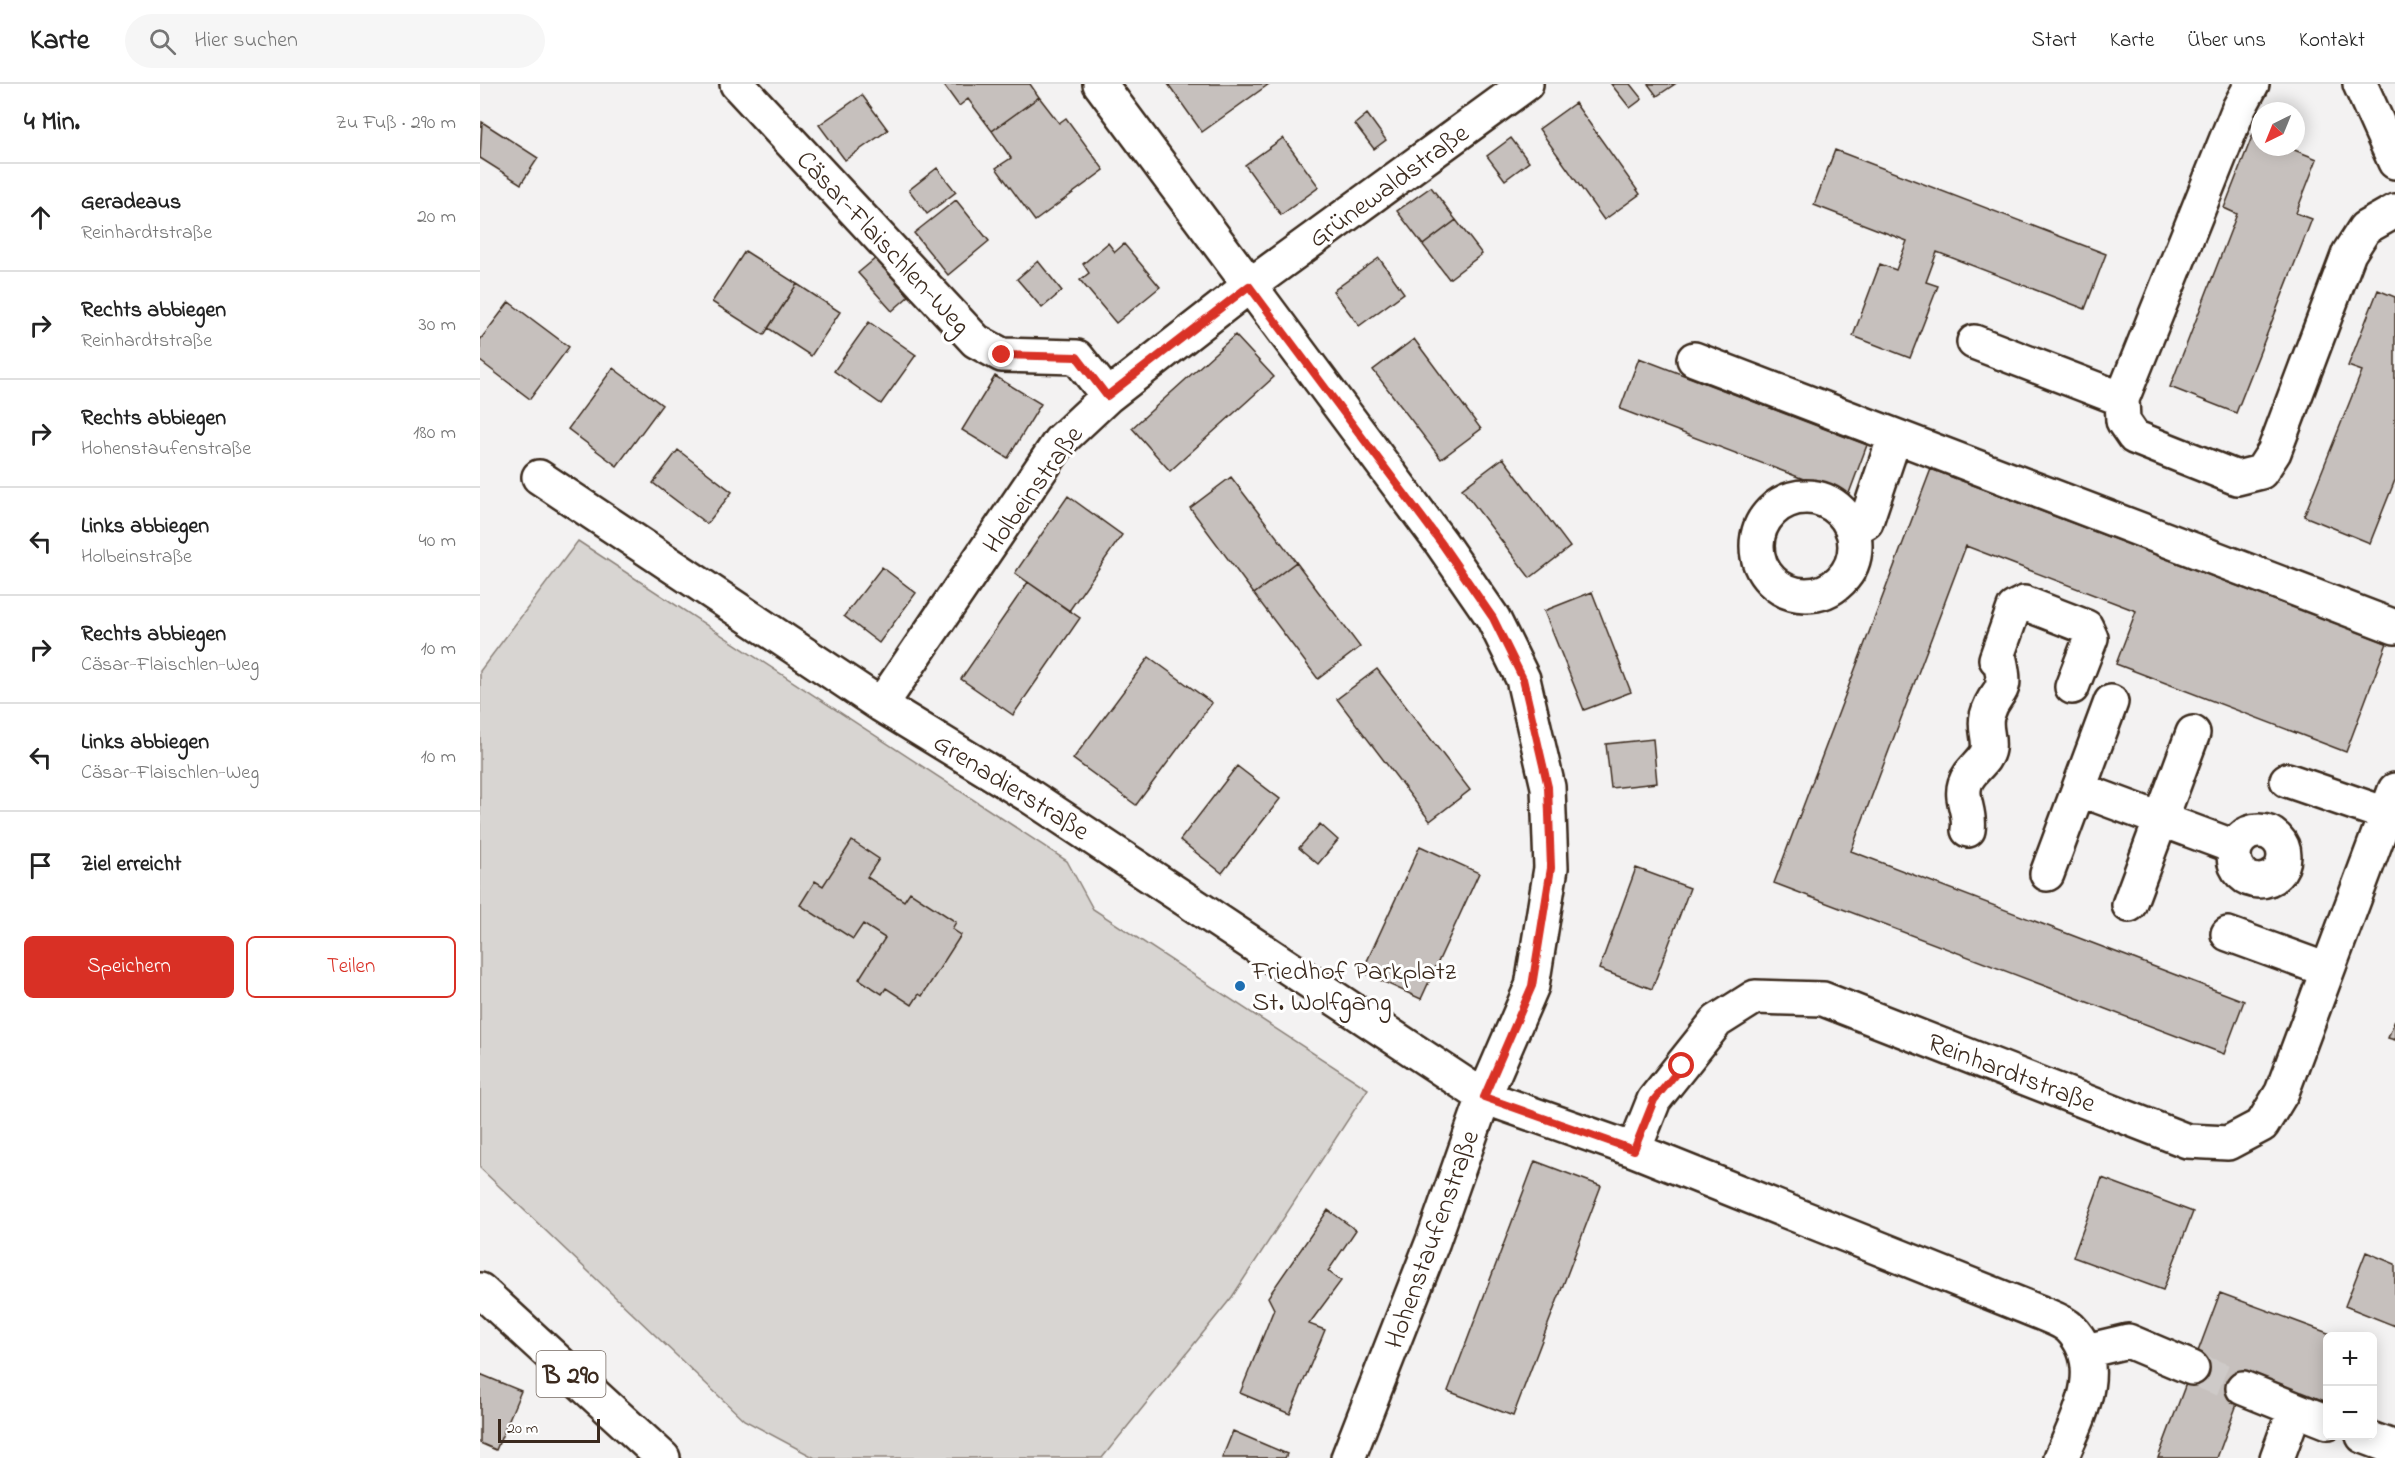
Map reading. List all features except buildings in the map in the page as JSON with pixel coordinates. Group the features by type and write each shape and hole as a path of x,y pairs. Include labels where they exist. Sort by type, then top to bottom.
{"street":[{"name":"Cäsar-Flaischlen-Weg","path":"737,84 976,341 1002,355 1077,357 1107,396"},
{"name":"Hohenstaufenstraße","path":"1100,84 1442,544 1493,618 1523,679 1548,787 1551,868 1532,986 1484,1097 1348,1458"},
{"name":"Grünewaldstraße","path":"1249,286 1527,84"},
{"path":"2252,84 2239,108 2122,399 2123,421 2134,436 2237,477 2261,472 2274,452 2349,253 2366,228 2395,211"},
{"path":"2360,84 2395,162"},
{"name":"Holbeinstraße","path":"881,705 1060,441 1107,396 1249,286"},
{"path":"1974,342 2122,399"},
{"path":"1694,359 2395,627"},
{"path":"1852,530 1866,522 1895,436"},
{"name":"Grenadierstraße","path":"539,477 881,705 1028,795 1484,1097"},
{"path":"1968,830 1970,816 1965,803 1965,784 1988,749 1987,716 2003,688 1998,659 2014,608 2024,603 2086,627 2091,638 2072,687"},
{"path":"2047,874 2111,702"},
{"path":"2129,904 2193,733"},
{"path":"2287,780 2390,802"},
{"path":"2079,789 2235,847"},
{"name":"Reinhardtstraße","path":"1634,1150 1654,1100 1717,1021 1755,997 1823,999 2187,1140 2228,1143 2262,1125 2282,1092 2390,802"},
{"path":"2228,934 2328,970"},
{"path":"1484,1097 1634,1150 2041,1313 2069,1327 2086,1351 2088,1368 2085,1401 2061,1458"},
{"name":"B 290","path":"480,1290 663,1458"},
{"path":"2086,1351 2128,1341 2192,1368"},
{"path":"2243,1388 2323,1420"},
{"path":"2277,1458 2295,1409"},
{"path":"2374,1440 2395,1448"}],"shaded area":[{"path":"578,541 1067,861 1093,909 1368,1089 1232,1297 1102,1458 815,1458 744,1420 480,1168 480,671"}],"tunnel":[{"path":"2192,1368 2243,1388"}],"place":[{"name":"Friedhof Parkplatz St. Wolfgang","path":"1240,986"}],"route":[{"path":"1002,355 1077,357 1107,396 1249,286 1442,544 1493,618 1523,679 1548,787 1551,868 1532,986 1484,1097 1634,1150 1654,1100 1682,1066"}]}
